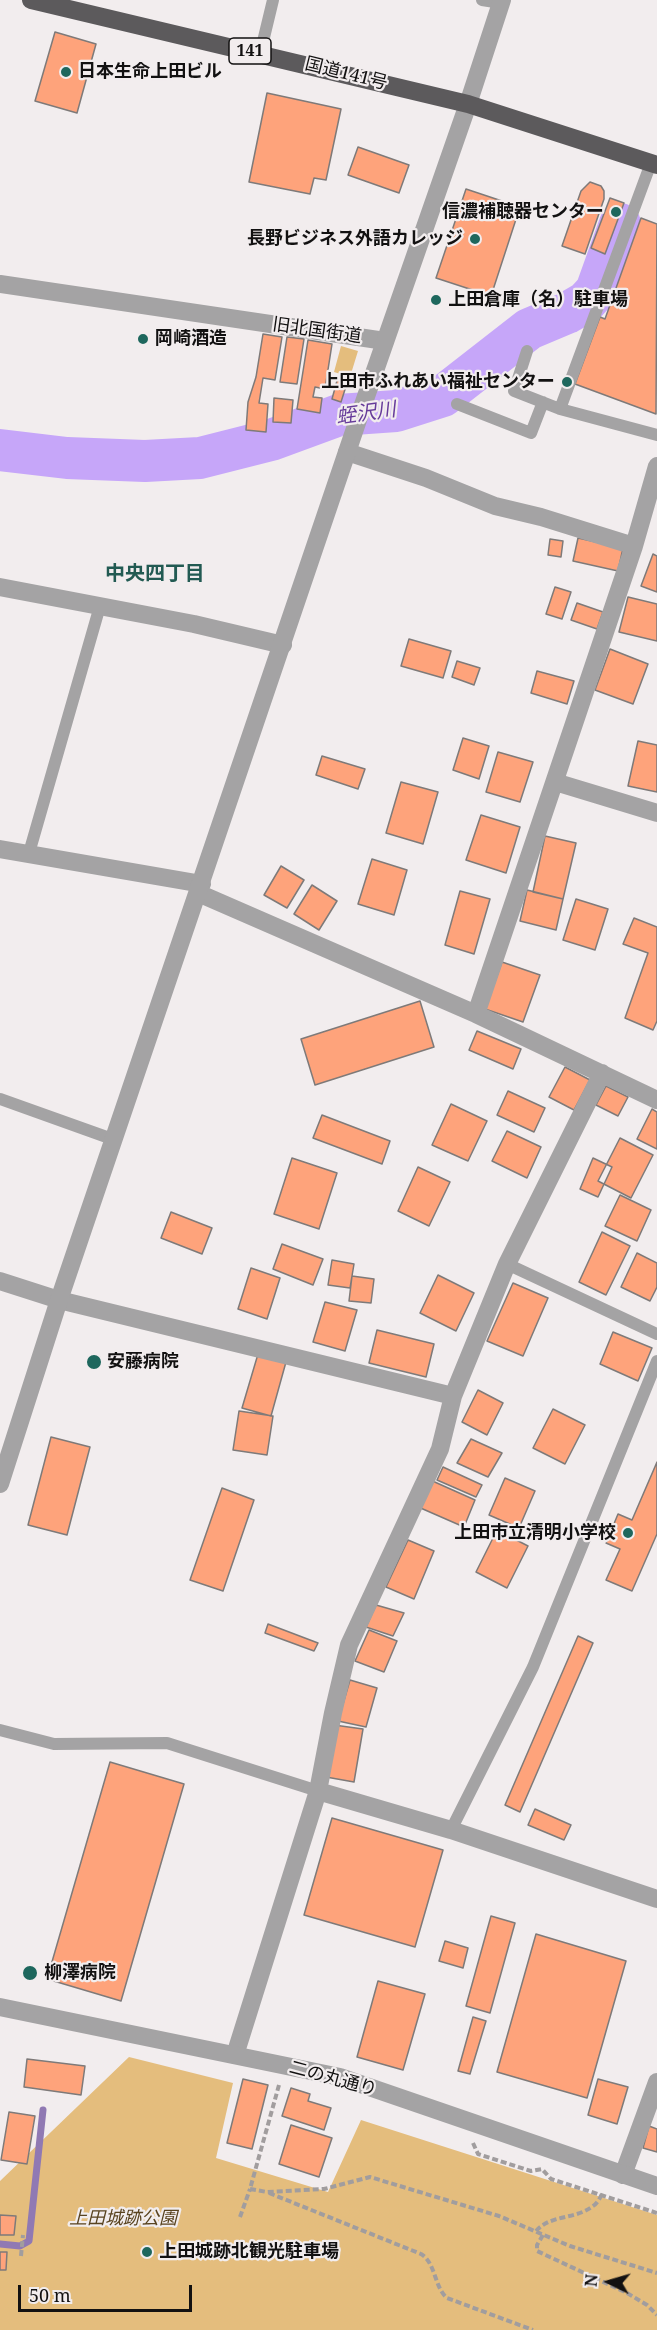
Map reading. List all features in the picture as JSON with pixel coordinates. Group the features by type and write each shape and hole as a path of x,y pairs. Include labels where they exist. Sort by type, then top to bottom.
{"highway":[{"name":"国道141号","path":"31,0 468,104 654,164"}],"street":[{"name":"旧北国街道","path":"0,284 385,341 502,1"},
{"path":"0,1484 59,1300 385,341"},
{"path":"347,452 426,478 495,506 541,517 634,546"},
{"path":"476,1014 634,546 651,515 657,466"},
{"path":"0,587 194,624 283,645"},
{"path":"555,782 657,813"},
{"path":"0,849 200,889 476,1014 657,1100"},
{"path":"235,2055 318,1791 349,1645 440,1449 453,1396 507,1264 602,1073"},
{"path":"0,1281 59,1300 453,1396"},
{"path":"318,1791 451,1830 657,1899"},
{"name":"二の丸通り","path":"0,2007 340,2077 657,2186"},
{"path":"623,2175 657,2082"}],"lane":[{"path":"260,54 273,0"},
{"path":"482,0 502,1"},
{"path":"560,409 626,228 654,164"},
{"path":"527,351 514,391 560,409 657,435"},
{"path":"457,404 531,433 543,402"},
{"path":"29,853 100,606"},
{"path":"0,1099 115,1140"},
{"path":"507,1264 657,1334"},
{"path":"451,1830 533,1667 657,1361"},
{"path":"0,1730 54,1743 167,1743 318,1791"}],"path":[{"path":"240,2217 285,2066"},
{"path":"267,2192 324,2189 370,2177 499,2216 570,2246 657,2273"},
{"path":"250,2189 267,2192 421,2254 427,2257 442,2294 447,2298 533,2330"},
{"path":"536,2231 543,2223 571,2216 594,2206 602,2194"},
{"path":"21,2256 23,2235"},
{"path":"543,2235 537,2245 537,2251 627,2294 647,2305 657,2315"}],"green space":[{"path":"341,346 358,351 350,377 334,372"},
{"name":"上田城跡公園","path":"129,2057 233,2083 216,2158 328,2192 361,2120 657,2215 657,2330 0,2330 0,2181"}],"building":[{"name":"日本生命上田ビル","path":"55,32 96,44 77,113 35,101"},
{"path":"267,93 341,109 326,180 314,178 310,194 249,182"},
{"path":"358,147 409,165 399,193 348,175"},
{"path":"590,182 601,186 604,199 585,254 562,246 581,191"},
{"path":"466,189 520,207 491,296 436,278"},
{"path":"610,198 624,203 605,254 591,248"},
{"path":"641,218 657,224 656,414 575,384 600,317 605,319"},
{"path":"263,334 282,337 275,380 263,378 259,403 268,404 266,432 246,430 248,402 256,377"},
{"path":"287,337 304,339 297,384 280,382"},
{"path":"308,340 332,344 325,389 315,387 313,397 322,398 320,413 297,409"},
{"path":"338,377 348,380 341,402 332,399"},
{"path":"274,398 293,400 291,423 273,422"},
{"path":"578,538 623,548 618,571 573,561"},
{"path":"550,539 563,541 561,557 548,555"},
{"path":"653,554 657,556 657,592 641,586"},
{"path":"555,587 571,592 562,619 546,614"},
{"path":"628,597 657,604 657,641 619,632"},
{"path":"577,603 603,612 597,629 571,620"},
{"path":"409,639 451,651 443,678 401,666"},
{"path":"610,649 648,664 633,704 595,690"},
{"path":"457,661 480,668 474,685 452,677"},
{"path":"537,671 574,681 567,704 531,693"},
{"path":"463,738 489,746 479,779 453,770"},
{"path":"638,741 657,745 657,792 628,786"},
{"path":"498,752 533,762 520,802 486,792"},
{"path":"322,756 365,769 358,789 316,775"},
{"path":"401,782 438,792 423,844 386,833"},
{"path":"481,815 520,827 506,873 466,860"},
{"path":"545,836 576,843 563,899 533,892"},
{"path":"372,859 407,870 394,915 358,904"},
{"path":"281,866 304,880 287,908 264,895"},
{"path":"312,885 337,901 319,930 294,914"},
{"path":"527,890 563,899 556,930 520,921"},
{"path":"460,891 490,899 474,954 445,945"},
{"path":"576,899 608,909 595,950 563,940"},
{"path":"634,918 657,927 657,1021 653,1030 625,1018 648,953 623,944"},
{"path":"502,962 540,975 523,1022 485,1009"},
{"path":"420,1001 434,1047 315,1085 301,1039"},
{"path":"477,1031 521,1049 513,1069 469,1050"},
{"path":"565,1067 590,1080 574,1110 549,1097"},
{"path":"606,1086 628,1097 618,1116 596,1105"},
{"path":"508,1091 545,1108 534,1132 497,1115"},
{"path":"451,1104 487,1121 468,1161 432,1145"},
{"path":"652,1109 657,1112 657,1149 637,1139"},
{"path":"322,1115 390,1141 382,1164 313,1138"},
{"path":"507,1131 541,1147 527,1178 492,1161"},
{"path":"620,1138 653,1155 631,1198 598,1181"},
{"path":"292,1158 337,1173 319,1229 274,1214"},
{"path":"593,1158 612,1167 598,1197 580,1189"},
{"path":"418,1167 450,1182 429,1226 398,1211"},
{"path":"620,1195 651,1210 637,1241 605,1226"},
{"path":"171,1212 212,1228 202,1254 161,1238"},
{"path":"602,1232 630,1246 606,1295 579,1282"},
{"path":"282,1244 323,1259 313,1285 273,1269"},
{"path":"637,1253 657,1263 657,1287 650,1301 621,1287"},
{"path":"332,1260 354,1264 350,1288 328,1285"},
{"path":"251,1268 280,1278 267,1319 238,1309"},
{"path":"438,1275 474,1293 456,1331 420,1313"},
{"path":"352,1276 374,1279 371,1303 349,1301"},
{"path":"513,1283 548,1298 523,1356 487,1341"},
{"path":"325,1302 357,1310 345,1351 313,1342"},
{"path":"377,1330 434,1344 426,1377 369,1363"},
{"path":"613,1332 652,1348 638,1381 600,1364"},
{"path":"258,1354 286,1362 271,1416 242,1408"},
{"path":"478,1390 503,1403 487,1435 462,1422"},
{"path":"553,1409 585,1425 565,1464 533,1448"},
{"path":"239,1411 273,1416 267,1455 233,1450"},
{"path":"51,1437 90,1447 67,1535 28,1525"},
{"path":"471,1439 502,1453 488,1477 457,1463"},
{"path":"657,1462 657,1534 632,1591 606,1580 620,1549 606,1543 618,1514 632,1520"},
{"path":"443,1467 482,1485 476,1497 437,1480"},
{"path":"505,1478 535,1491 519,1528 489,1515"},
{"path":"428,1479 475,1500 464,1527 416,1506"},
{"path":"222,1488 254,1500 223,1591 190,1580"},
{"path":"497,1530 528,1546 507,1588 476,1572"},
{"path":"408,1540 434,1551 414,1599 386,1587"},
{"path":"376,1605 404,1613 393,1636 366,1627"},
{"path":"268,1624 318,1643 314,1651 265,1633"},
{"path":"369,1630 397,1641 384,1672 355,1661"},
{"path":"578,1636 593,1643 520,1812 505,1805"},
{"path":"350,1680 377,1688 366,1727 338,1721"},
{"path":"334,1725 363,1729 354,1782 326,1777"},
{"path":"110,1762 184,1784 121,2001 47,1979"},
{"path":"535,1809 571,1825 564,1840 528,1825"},
{"path":"332,1818 443,1850 415,1947 304,1915"},
{"path":"491,1916 515,1923 490,2013 466,2006"},
{"path":"536,1934 626,1961 587,2098 497,2072"},
{"path":"445,1941 468,1948 463,1968 439,1961"},
{"path":"378,1981 425,1994 403,2070 357,2057"},
{"path":"473,2017 486,2021 470,2074 458,2071"},
{"path":"27,2059 85,2066 81,2095 24,2087"},
{"path":"243,2079 268,2085 252,2149 227,2143"},
{"path":"598,2079 628,2087 617,2124 588,2115"},
{"path":"291,2088 310,2094 308,2101 331,2108 324,2130 282,2116"},
{"path":"9,2112 35,2116 27,2164 1,2160"},
{"path":"291,2125 332,2138 319,2177 279,2164"},
{"path":"649,2126 657,2129 657,2152 643,2148"},
{"path":"0,2215 16,2216 14,2235 0,2235"},
{"path":"0,2252 7,2252 6,2270 0,2270"}],"waterway":[{"name":"蛭沢川","path":"0,450 67,458 145,461 200,458 271,440 339,415 396,411 443,396 529,329 567,313 586,302 596,291 620,224"},
{"path":"0,2244 20,2246 29,2241 43,2110"}],"place":[{"name":"日本生命上田ビル","path":"66,72"},
{"name":"信濃補聴器センター","path":"616,212"},
{"name":"長野ビジネス外語カレッジ","path":"475,239"},
{"name":"上田倉庫（名）駐車場","path":"436,300"},
{"name":"岡崎酒造","path":"143,339"},
{"name":"上田市ふれあい福祉センター","path":"567,382"},
{"name":"安藤病院","path":"94,1362"},
{"name":"上田市立清明小学校","path":"628,1533"},
{"name":"柳澤病院","path":"30,1973"},
{"name":"上田城跡北観光駐車場","path":"147,2252"}],"district":[{"name":"中央四丁目","path":"155,574"}]}
